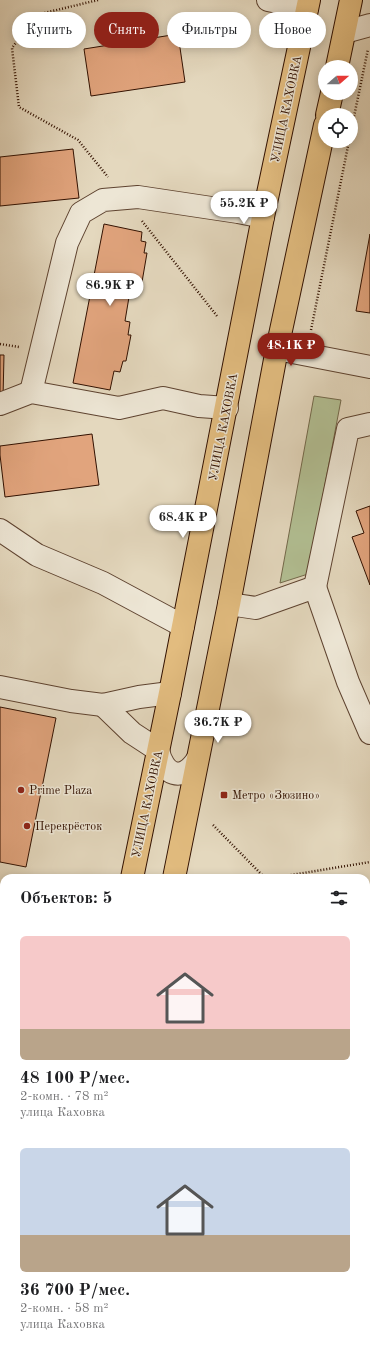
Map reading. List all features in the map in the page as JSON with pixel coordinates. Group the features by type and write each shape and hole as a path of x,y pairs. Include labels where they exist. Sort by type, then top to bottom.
{"main road":[{"path":"339,60 351,0"},
{"name":"УЛИЦА КАХОВКА","path":"133,874 227,408 263,217 308,4"},
{"path":"175,874 229,604 277,349 320,148"}],"lane":[{"path":"268,0 308,4"},
{"path":"345,32 369,35"},
{"path":"30,392 67,243 81,213 103,200 138,197 263,217"},
{"path":"277,349 370,366"},
{"path":"0,404 30,392 119,408 163,398 199,406 227,408"},
{"path":"370,424 348,429 315,587 348,682 370,733"},
{"path":"0,530 37,555 103,584 183,626"},
{"path":"229,604 256,608 315,587"},
{"path":"0,687 71,702 103,705 139,697 170,693"},
{"path":"103,705 132,733 158,750 162,764 167,770 173,773 188,771 197,760"}],"path":[{"path":"98,0 36,15 12,48 19,107 78,140 217,316"},
{"path":"355,108 369,35"},
{"path":"311,330 348,148"},
{"path":"0,344 8,345"},
{"path":"213,825 261,874"},
{"path":"297,874 370,862"}],"green space":[{"path":"314,396 341,400 308,574 280,583"}],"building":[{"path":"167,36 167,48 180,48 185,82 91,96 84,49 94,47 159,48 159,37"},
{"path":"73,149 79,198 0,206 0,157"},
{"path":"104,224 142,232 141,241 146,242 144,253 147,253 142,282 138,281 136,293 130,291 125,321 130,322 128,335 131,335 126,361 123,361 120,372 114,371 110,390 73,383"},
{"path":"370,234 370,313 356,311"},
{"path":"0,355 4,355 3,398 0,398"},
{"path":"92,434 99,485 5,497 0,446"},
{"path":"370,506 370,585 352,537 364,533 356,511"},
{"name":"Prime Plaza","path":"0,707 56,718 26,867 0,862"}],"place":[{"name":"Prime Plaza","path":"21,790"},
{"name":"Метро «Зюзино»","path":"224,795"},
{"name":"Перекрёсток","path":"27,826"}]}
